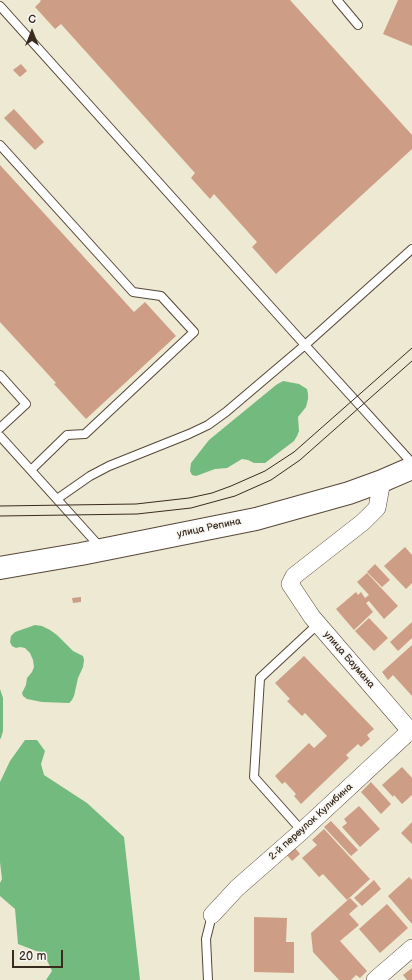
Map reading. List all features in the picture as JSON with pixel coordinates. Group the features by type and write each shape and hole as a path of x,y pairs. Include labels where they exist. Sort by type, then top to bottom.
{"street":[{"name":"улица Репина","path":"0,568 103,550 263,517 349,493 412,468"},
{"name":"улица Баумана","path":"382,481 377,508 363,522 294,576 290,584 318,624 411,731"},
{"name":"2-й переулок Кулибина","path":"212,915 237,888 302,831 411,731"},
{"path":"375,980 412,948"}],"lane":[{"path":"336,0 358,25"},
{"path":"0,6 412,463"},
{"path":"0,145 133,292 161,296 194,332 85,434 67,435 30,470"},
{"path":"57,499 90,476 109,466 208,425 226,412 305,345 412,249"},
{"path":"0,374 26,404 0,428"},
{"path":"1,439 103,550"},
{"path":"302,831 254,777 260,678 318,624"},
{"path":"208,980 206,939 212,915"}],"green space":[{"path":"283,381 299,384 307,389 308,394 306,407 298,417 299,431 294,441 265,463 254,463 242,459 227,468 215,469 196,476 192,475 190,471 191,463 209,440 276,385"},
{"path":"35,625 42,626 50,630 73,651 83,656 83,667 78,678 74,696 69,703 42,702 27,699 23,696 22,693 26,685 27,678 34,667 33,660 30,653 25,648 16,648 12,646 10,642 11,636 15,632"},
{"path":"0,689 3,698 3,731 0,739"},
{"path":"25,740 37,740 45,751 41,764 44,775 87,803 124,837 140,980 46,980 52,971 44,954 18,944 15,909 0,896 0,883 2,879 0,862 0,782 10,761"}],"building":[{"path":"40,0 290,0 412,135 412,149 276,274 252,247 257,242 214,194 210,199 191,178 195,173 61,24 55,29 35,7 41,1"},
{"path":"398,0 412,0 412,46 383,34"},
{"path":"21,64 27,71 20,77 13,70"},
{"path":"14,109 44,142 35,150 4,118"},
{"path":"0,165 134,312 145,302 176,336 86,419 54,384 56,383 0,322"},
{"path":"405,547 412,555 412,583 406,589 384,566"},
{"path":"375,564 390,580 382,587 367,572"},
{"path":"367,573 398,606 384,619 369,601 366,603 373,612 354,630 336,609 356,592 358,595 361,592 365,598 369,595 357,582"},
{"path":"81,597 81,602 73,603 72,598"},
{"path":"369,618 388,638 374,651 355,631"},
{"path":"412,622 412,638 398,651 390,642"},
{"path":"412,645 412,696 393,675 388,680 382,672"},
{"path":"304,656 374,729 367,735 370,739 361,747 358,744 346,755 349,758 301,804 294,796 296,794 285,782 282,784 275,776 309,743 314,748 327,736 305,713 302,716 287,701 290,699 275,683"},
{"path":"402,767 412,778 412,795 402,804 382,785"},
{"path":"371,782 391,804 381,814 361,792"},
{"path":"359,806 380,829 360,847 342,827 347,823 344,819"},
{"path":"331,821 358,850 351,856 324,827"},
{"path":"412,822 412,844 401,833"},
{"path":"324,829 370,879 347,900 323,874 319,877 302,858 317,845 312,840"},
{"path":"295,848 300,854 292,861 287,855"},
{"path":"409,877 412,880 412,924 388,896"},
{"path":"374,880 381,889 362,906 354,898"},
{"path":"350,898 358,906 349,914 359,925 340,941 367,971 360,978 356,975 351,980 339,980 313,952 311,933"},
{"path":"387,904 408,928 380,953 359,929"},
{"path":"254,917 287,918 286,942 294,942 294,973 254,972"},
{"path":"412,968 412,980 407,980 403,975"}],"tram line":[{"path":"0,506 136,504 189,498 212,493 231,486 265,471 294,452 412,348"},
{"path":"0,516 137,514 191,508 235,496 271,480 300,460 412,361"}]}
